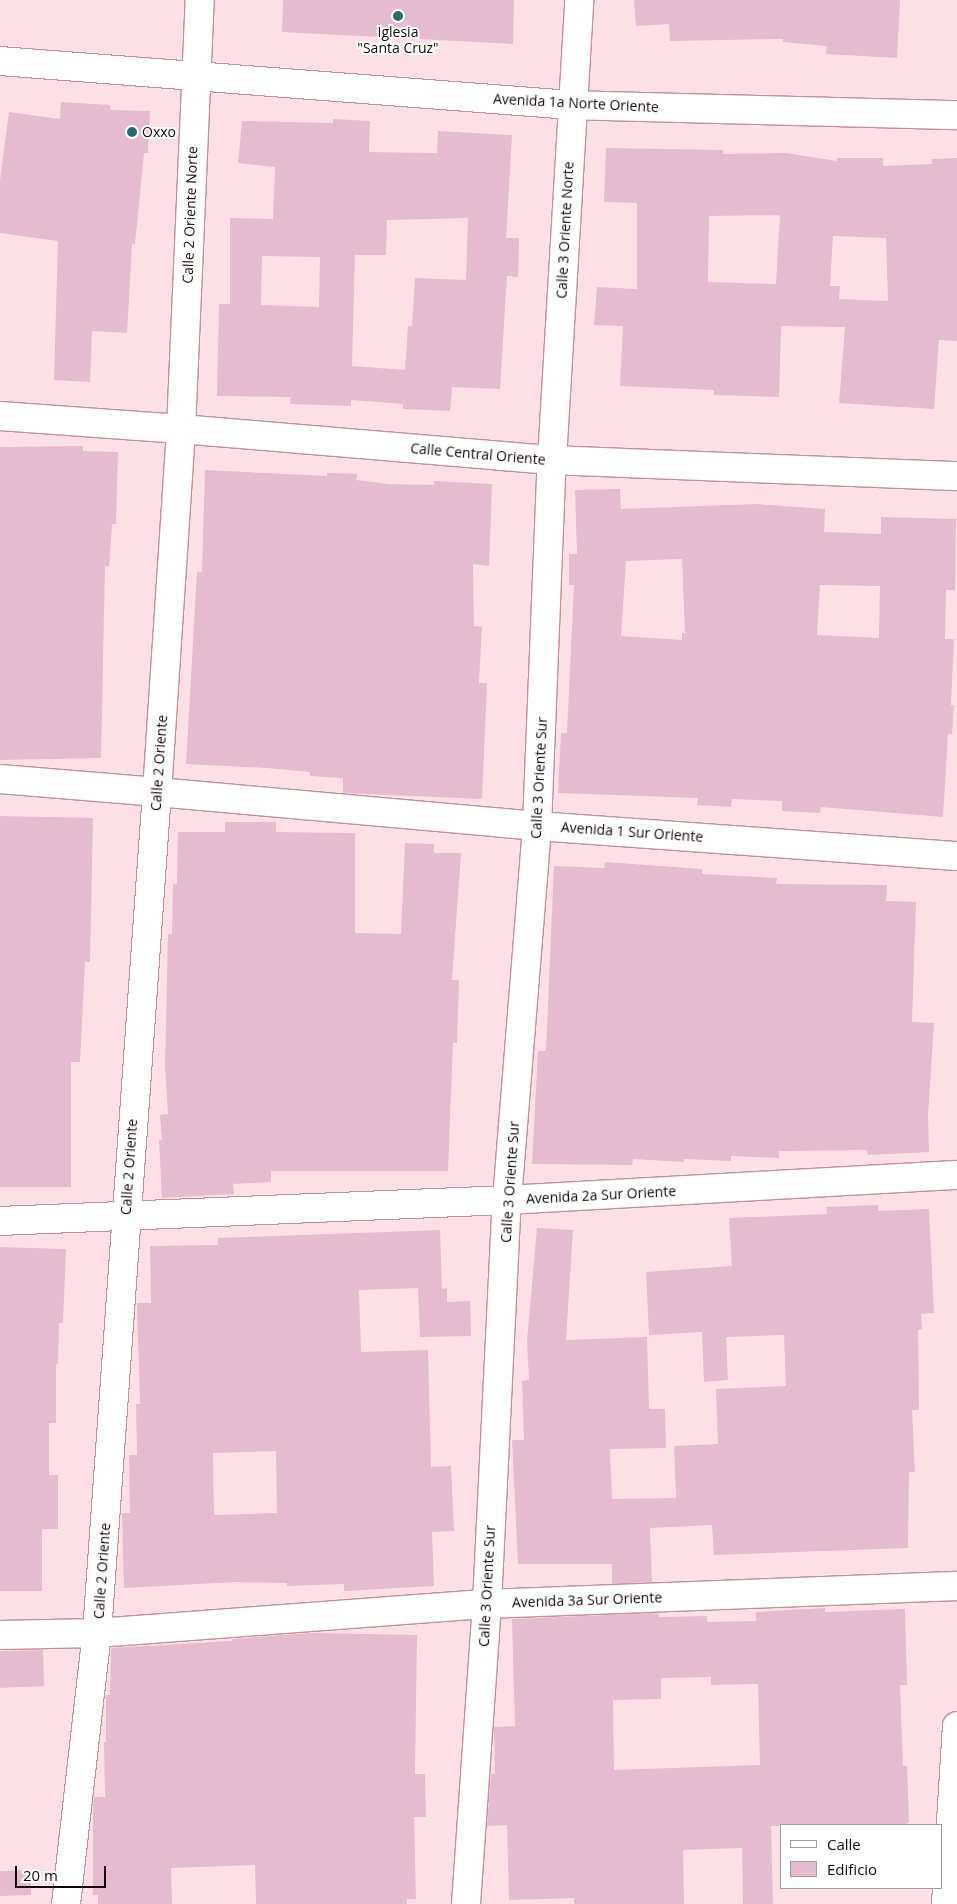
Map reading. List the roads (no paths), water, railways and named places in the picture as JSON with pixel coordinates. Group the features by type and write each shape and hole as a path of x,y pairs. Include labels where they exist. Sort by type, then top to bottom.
{"main road":[{"name":"Calle 2 Oriente Norte","path":"180,430 200,0"},
{"name":"Calle 3 Oriente Norte","path":"552,460 571,105 579,0"},
{"name":"Avenida 1a Norte Oriente","path":"0,62 196,74 571,105 957,115"},
{"name":"Calle Central Oriente","path":"0,416 552,460 957,476"},
{"name":"Calle 2 Oriente","path":"66,1904 97,1633 157,792 180,430"},
{"name":"Calle 3 Oriente Sur","path":"466,1904 487,1604 507,1200 537,826 552,460"},
{"name":"Avenida 1 Sur Oriente","path":"0,779 537,826 957,856"},
{"name":"Avenida 2a Sur Oriente","path":"0,1221 507,1200 957,1175"},
{"name":"Avenida 3a Sur Oriente","path":"0,1635 97,1633 487,1604 957,1586"},
{"path":"946,1904 957,1726"}],"place":[{"name":"Iglesia \"Santa Cruz\"","path":"398,16"},
{"name":"Oxxo","path":"132,132"}]}
